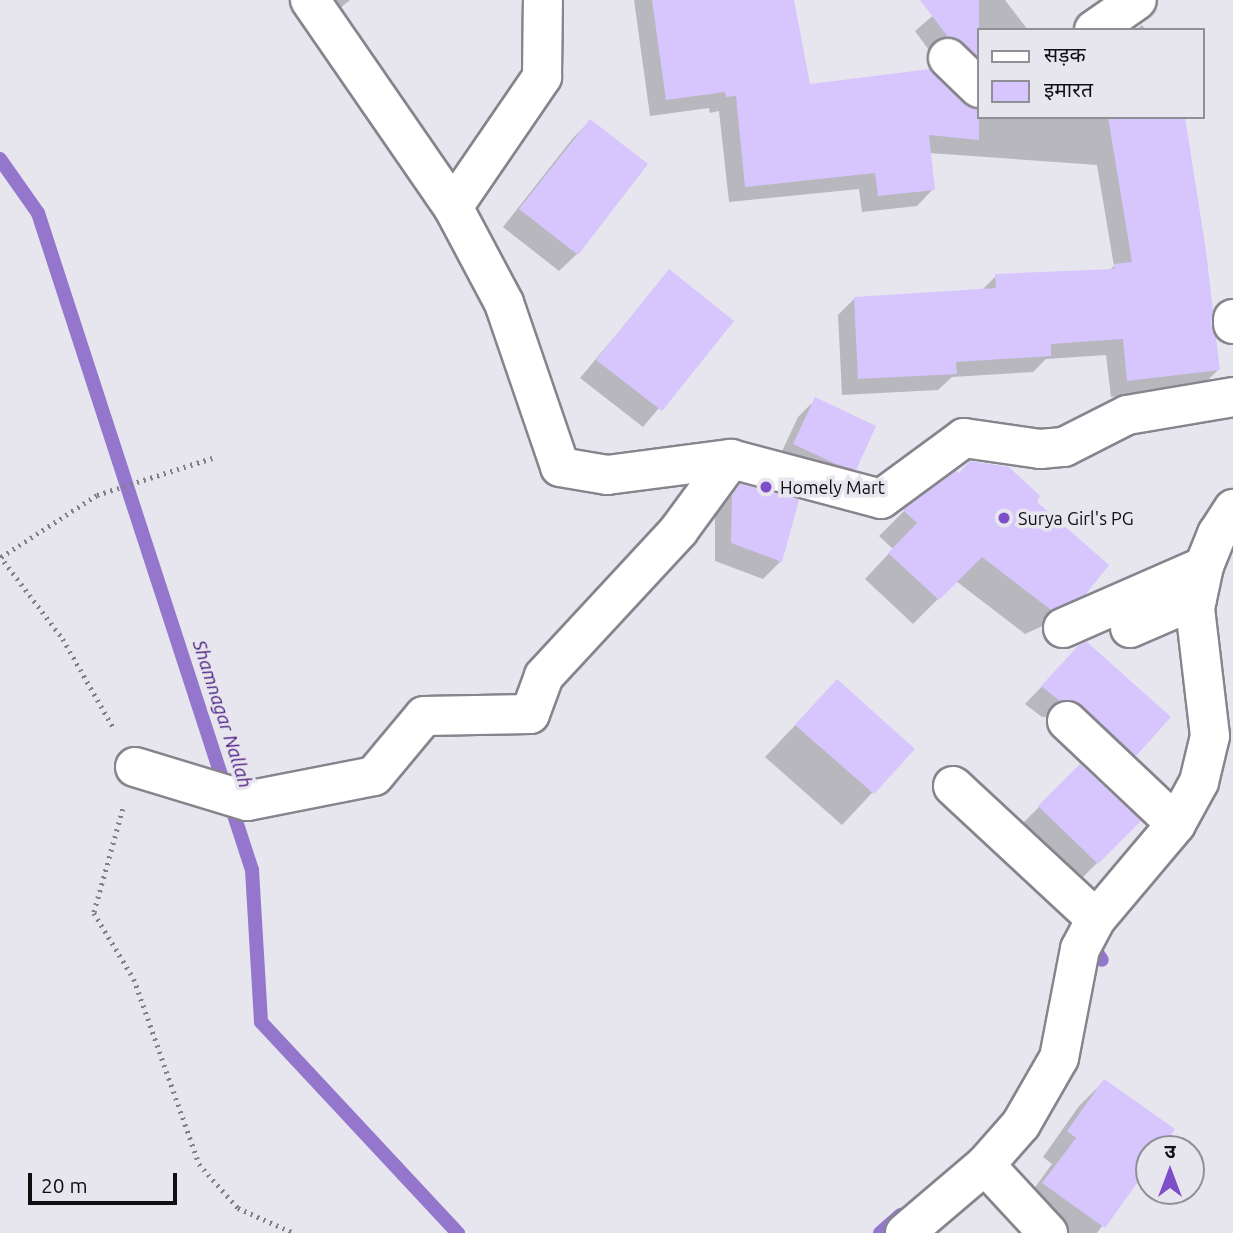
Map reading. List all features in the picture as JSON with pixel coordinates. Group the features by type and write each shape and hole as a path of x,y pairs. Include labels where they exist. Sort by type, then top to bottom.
{"street":[{"path":"310,0 453,207 504,303 560,467 607,475 731,459 881,499 964,438 1040,449 1064,447 1127,415 1233,397"},
{"path":"453,207 542,77 543,0"},
{"path":"1097,28 1137,0"},
{"path":"948,58 978,87"},
{"path":"135,767 247,801 374,776 424,716 530,714 544,676 679,530 731,459"},
{"path":"905,1233 985,1165 1021,1124 1059,1058 1080,949 1096,919 1216,781 1195,608 1217,534 1233,509"},
{"path":"1063,628 1201,583"},
{"path":"1130,628 1201,583"},
{"path":"1068,721 1176,824"},
{"path":"953,786 1096,919"},
{"path":"985,1165 1048,1233"}],"path":[{"path":"212,458 97,495 1,557 63,639 135,767 94,913 134,979 199,1164 238,1208 294,1233"}],"building":[{"path":"652,0 794,0 810,84 930,69 964,104 978,109 979,140 929,135 935,190 878,196 875,173 745,187 736,96 726,97 725,92 666,100"},
{"path":"920,0 979,0 978,57 963,42 948,37"},
{"path":"590,119 648,164 578,255 519,209"},
{"path":"1108,119 1185,119 1206,251 1213,311 1211,325 1216,337 1220,370 1127,381 1123,339 1051,344 1051,356 956,362 957,374 858,379 854,297 996,288 995,274 1114,269 1114,264 1132,262"},
{"path":"669,269 734,321 662,411 596,360"},
{"path":"815,397 876,426 856,470 793,444"},
{"path":"970,461 1009,467 1040,496 1037,502 1109,565 1085,595 1051,610 982,557 939,600 888,553 917,523 903,510 956,471 959,473"},
{"path":"740,484 799,500 782,562 731,543 732,495"},
{"path":"1087,642 1171,717 1136,756 1082,705 1071,700 1060,701 1041,686 1079,645"},
{"path":"837,679 915,749 874,794 795,725"},
{"path":"1080,764 1141,821 1098,864 1038,806"},
{"path":"1104,1079 1175,1129 1171,1135 1135,1135 1135,1186 1105,1228 1042,1183 1076,1138 1067,1131"}],"waterway":[{"name":"Shamnagar Nallah","path":"0,159 38,213 252,870 261,1022 458,1233"},
{"path":"1088,940 1102,960"},
{"path":"880,1233 901,1215"}],"place":[{"name":"Homely Mart","path":"766,487"},
{"name":"Surya Girl's PG","path":"1004,518"}]}
